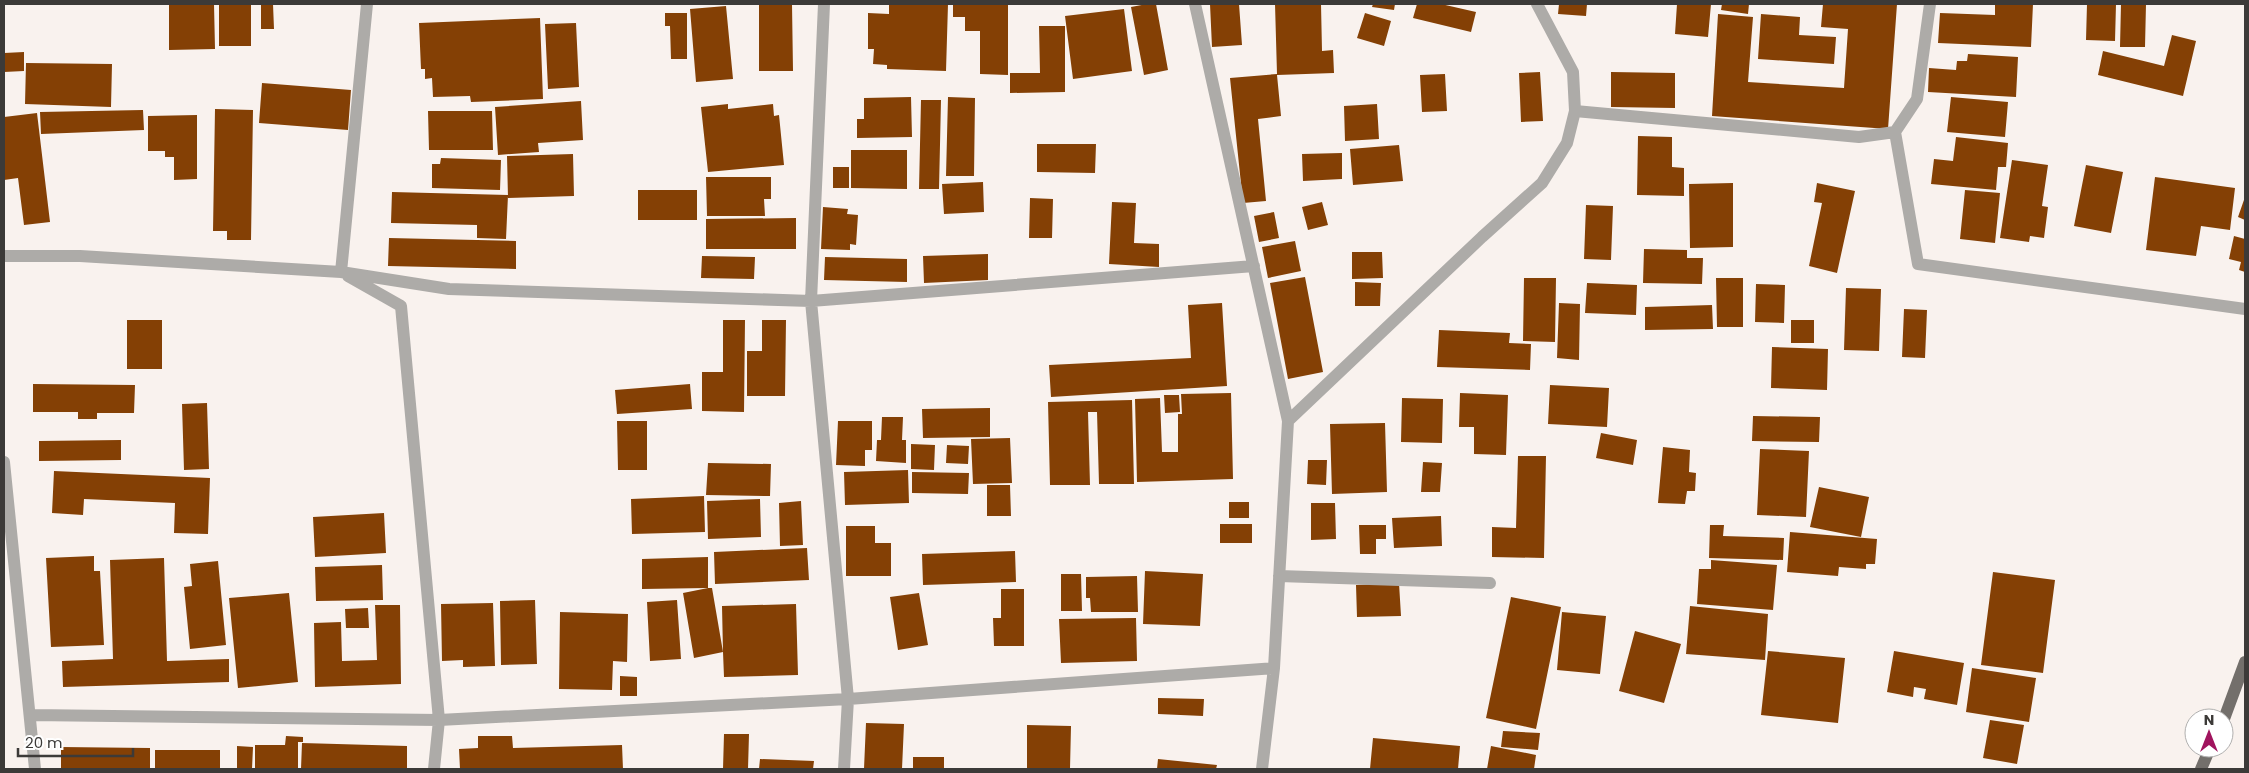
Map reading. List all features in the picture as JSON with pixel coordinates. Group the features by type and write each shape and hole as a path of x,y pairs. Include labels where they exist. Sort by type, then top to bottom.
{"main road":[{"path":"2228,708 2245,662"}],"street":[{"path":"341,272 367,4"},
{"path":"824,4 811,301 848,699 844,769"},
{"path":"1195,4 1288,421 1274,668 1262,769"},
{"path":"1288,421 1482,237 1542,183 1567,142 1575,111 1573,72 1537,4"},
{"path":"1930,4 1917,99 1895,132 1918,264 2245,308"},
{"path":"1575,111 1859,137 1895,132"},
{"path":"4,256 80,256 341,272 449,289 811,301 1254,266"},
{"path":"341,272 402,306 439,720 434,769"},
{"path":"4,462 35,769"},
{"path":"1279,576 1490,583"},
{"path":"31,715 439,720 848,699 1274,668"}],"building":[{"path":"169,4 214,4 215,49 169,50"},
{"path":"219,4 251,4 251,46 219,46"},
{"path":"261,4 273,4 274,29 261,29"},
{"path":"759,4 792,4 793,71 759,71"},
{"path":"889,4 948,4 946,71 887,69 887,65 873,64 874,49 868,49 868,13 889,14"},
{"path":"1156,4 1168,70 1144,75 1131,7"},
{"path":"1210,4 1239,4 1242,45 1212,47"},
{"path":"1275,4 1321,4 1322,51 1333,50 1334,73 1277,75 1281,116 1258,119 1266,201 1243,203 1230,78 1277,74"},
{"path":"1373,4 1395,4 1394,10 1372,7"},
{"path":"1417,4 1441,4 1476,12 1471,32 1413,18"},
{"path":"1559,4 1587,4 1586,16 1558,14"},
{"path":"1677,4 1711,4 1708,37 1675,34"},
{"path":"1722,4 1749,4 1748,14 1721,10"},
{"path":"1823,4 1897,4 1888,129 1712,116 1718,14 1753,17 1748,82 1844,88 1848,29 1821,27"},
{"path":"1995,4 2033,4 2031,47 1938,43 1940,13 1995,15"},
{"path":"2087,4 2116,4 2115,41 2086,40"},
{"path":"2121,4 2146,4 2145,47 2120,47"},
{"path":"953,5 1008,5 1008,75 980,74 980,31 965,31 965,17 953,17"},
{"path":"726,6 733,79 696,82 690,9"},
{"path":"1124,9 1132,71 1073,79 1065,16"},
{"path":"665,13 687,13 687,59 671,59 670,26 665,26"},
{"path":"1365,13 1391,21 1384,46 1357,38"},
{"path":"1761,14 1800,17 1799,35 1836,37 1834,64 1758,59"},
{"path":"540,18 543,99 471,102 470,96 433,97 432,78 425,79 425,69 421,69 419,23"},
{"path":"576,23 579,87 548,89 545,24"},
{"path":"1039,26 1065,26 1065,92 1010,93 1010,73 1040,73"},
{"path":"2172,35 2196,41 2183,96 2098,75 2103,51 2164,66"},
{"path":"24,52 24,71 4,72 4,53"},
{"path":"1968,54 2018,57 2016,97 1928,92 1929,68 1956,70 1957,61 1967,61"},
{"path":"26,63 112,64 111,107 25,104"},
{"path":"1540,72 1543,121 1521,122 1519,73"},
{"path":"1611,72 1675,73 1675,108 1611,107"},
{"path":"1445,74 1447,111 1422,112 1420,75"},
{"path":"262,83 351,90 348,130 259,123"},
{"path":"911,97 912,137 857,138 857,119 864,119 864,98"},
{"path":"948,97 975,98 974,176 946,176"},
{"path":"1951,97 2008,102 2005,137 1947,132"},
{"path":"921,100 941,100 939,189 919,189"},
{"path":"581,101 583,140 538,143 539,152 498,155 495,107"},
{"path":"728,104 728,109 773,104 774,116 779,115 784,165 708,172 701,107"},
{"path":"1377,104 1379,139 1345,141 1344,106"},
{"path":"215,109 253,110 251,240 227,240 227,231 213,231"},
{"path":"143,110 144,130 41,134 40,112"},
{"path":"428,111 492,111 493,150 429,150"},
{"path":"37,113 50,222 24,225 18,178 4,180 4,117"},
{"path":"197,115 197,179 174,180 174,157 165,157 165,151 148,151 148,116"},
{"path":"1638,136 1672,137 1672,167 1684,168 1684,196 1637,195"},
{"path":"1956,137 2008,143 2006,167 1998,167 1996,190 1931,184 1934,159 1953,161"},
{"path":"1037,144 1096,144 1095,173 1037,172"},
{"path":"1399,145 1403,181 1353,185 1350,149"},
{"path":"851,150 907,150 907,189 851,188"},
{"path":"1342,153 1342,179 1303,181 1302,154"},
{"path":"573,154 574,196 508,198 507,156"},
{"path":"441,158 501,160 500,190 432,188 432,164 440,164"},
{"path":"2012,160 2048,165 2042,206 2048,207 2044,238 2030,236 2029,242 2000,238"},
{"path":"2086,165 2123,172 2111,233 2074,226"},
{"path":"833,167 849,167 849,188 833,188"},
{"path":"706,177 771,177 771,199 764,199 765,216 707,216"},
{"path":"2155,177 2235,188 2230,230 2201,226 2196,256 2146,250"},
{"path":"983,182 984,212 944,214 942,184"},
{"path":"1733,183 1733,247 1690,248 1689,184"},
{"path":"1817,183 1855,191 1837,273 1809,266 1822,203 1814,202"},
{"path":"638,190 697,190 697,220 638,220"},
{"path":"1965,190 2000,193 1995,243 1960,239"},
{"path":"392,192 508,195 506,239 477,238 477,225 391,223"},
{"path":"2245,197 2245,220 2238,217"},
{"path":"1030,198 1053,199 1052,238 1029,238"},
{"path":"1112,202 1136,203 1134,243 1159,244 1159,267 1109,264"},
{"path":"1322,202 1328,225 1308,230 1302,207"},
{"path":"1586,205 1613,206 1611,260 1584,259"},
{"path":"823,207 848,209 847,214 858,215 856,245 850,244 850,250 821,249"},
{"path":"1274,212 1279,238 1259,242 1254,216"},
{"path":"796,218 796,249 706,249 706,219"},
{"path":"2234,236 2245,239 2245,272 2239,270 2241,262 2229,259"},
{"path":"389,238 516,241 516,269 388,266"},
{"path":"1295,241 1301,271 1268,278 1262,247"},
{"path":"1644,249 1687,250 1687,258 1703,258 1702,284 1643,283"},
{"path":"1352,252 1382,252 1383,278 1352,279"},
{"path":"988,254 988,280 924,283 923,256"},
{"path":"702,256 755,257 754,279 701,278"},
{"path":"825,257 907,259 907,282 824,280"},
{"path":"1305,277 1323,372 1288,379 1270,283"},
{"path":"1524,278 1556,278 1555,342 1523,341"},
{"path":"1716,278 1743,278 1743,327 1717,327"},
{"path":"1355,282 1381,283 1380,306 1355,306"},
{"path":"1587,283 1637,285 1636,315 1585,313"},
{"path":"1756,284 1785,285 1784,323 1755,322"},
{"path":"1846,288 1881,289 1879,351 1844,350"},
{"path":"1222,303 1227,386 1051,397 1049,365 1191,358 1188,305"},
{"path":"1559,303 1580,304 1579,360 1557,358"},
{"path":"1712,305 1713,329 1645,330 1645,307"},
{"path":"1904,309 1927,310 1925,358 1902,357"},
{"path":"127,320 162,320 162,369 127,369"},
{"path":"723,320 745,320 744,412 702,411 702,372 723,372"},
{"path":"762,320 786,320 785,396 747,396 747,351 762,351"},
{"path":"1791,320 1814,320 1814,343 1791,343"},
{"path":"1439,330 1510,333 1509,343 1531,344 1530,370 1437,367"},
{"path":"1772,347 1828,349 1827,390 1771,388"},
{"path":"33,384 135,385 134,413 97,413 97,419 78,419 78,412 33,412"},
{"path":"690,384 692,409 617,414 615,390"},
{"path":"1550,385 1609,388 1607,427 1548,424"},
{"path":"1231,393 1233,479 1137,482 1135,399 1160,398 1162,452 1178,452 1178,414 1182,414 1181,394"},
{"path":"1460,393 1508,395 1506,455 1474,454 1474,427 1459,427"},
{"path":"1164,395 1179,395 1180,412 1165,413"},
{"path":"1402,398 1443,399 1442,443 1401,442"},
{"path":"1132,400 1134,484 1099,484 1097,412 1088,412 1090,485 1050,485 1048,402"},
{"path":"207,403 209,469 184,470 182,404"},
{"path":"990,408 990,437 923,438 922,409"},
{"path":"1753,416 1820,417 1819,442 1752,441"},
{"path":"882,417 903,417 902,440 906,440 906,463 876,461 877,440 881,440"},
{"path":"617,421 647,421 647,470 618,470"},
{"path":"838,421 872,421 872,450 865,450 865,466 836,465"},
{"path":"1385,423 1387,492 1332,494 1330,424"},
{"path":"1601,433 1637,440 1633,465 1596,458"},
{"path":"1010,438 1012,483 973,484 971,439"},
{"path":"121,440 121,460 39,461 39,441"},
{"path":"911,444 935,445 934,470 911,469"},
{"path":"947,445 969,446 968,464 946,463"},
{"path":"1663,447 1690,450 1689,472 1696,473 1695,491 1687,491 1685,504 1658,503"},
{"path":"1760,449 1809,451 1806,517 1757,515"},
{"path":"1518,456 1546,456 1544,558 1492,557 1492,527 1516,528"},
{"path":"1308,460 1327,460 1326,485 1307,484"},
{"path":"1423,462 1442,463 1440,492 1421,492"},
{"path":"708,463 771,464 770,496 706,495"},
{"path":"908,470 909,503 845,505 844,472"},
{"path":"54,471 210,478 208,534 174,533 175,503 84,499 83,515 52,513"},
{"path":"912,472 969,473 968,494 912,493"},
{"path":"987,485 1010,485 1011,516 987,516"},
{"path":"1819,487 1869,497 1861,537 1810,527"},
{"path":"704,496 705,532 632,534 631,499"},
{"path":"760,499 761,537 708,539 707,501"},
{"path":"801,501 803,545 780,546 779,503"},
{"path":"1229,502 1249,502 1249,518 1229,518"},
{"path":"1311,503 1335,503 1336,539 1311,540"},
{"path":"384,513 386,553 315,557 313,517"},
{"path":"1441,516 1442,546 1394,548 1392,518"},
{"path":"1220,524 1252,524 1252,543 1220,543"},
{"path":"1359,525 1386,525 1386,539 1376,539 1376,554 1360,554"},
{"path":"1710,525 1724,525 1723,536 1784,538 1783,560 1709,558"},
{"path":"846,526 875,526 875,543 891,543 891,576 846,576"},
{"path":"1790,532 1877,539 1875,564 1866,564 1866,569 1839,567 1838,576 1787,572"},
{"path":"807,548 809,580 715,584 714,552"},
{"path":"1015,551 1016,582 923,585 922,554"},
{"path":"94,556 94,571 100,571 104,645 51,647 46,558"},
{"path":"708,557 708,588 642,589 642,559"},
{"path":"164,558 167,661 229,659 229,682 63,687 62,661 113,659 110,560"},
{"path":"1711,560 1777,565 1773,610 1697,604 1699,569 1711,569"},
{"path":"218,561 226,645 190,649 184,587 192,586 190,564"},
{"path":"382,565 383,600 316,601 315,567"},
{"path":"1145,571 1203,574 1200,626 1143,624"},
{"path":"1993,572 2055,580 2043,673 1981,665"},
{"path":"1061,574 1081,574 1082,611 1061,611"},
{"path":"1137,576 1138,612 1091,612 1090,598 1086,598 1086,577"},
{"path":"1399,583 1401,616 1357,617 1356,585"},
{"path":"712,588 723,652 694,658 683,593"},
{"path":"1001,589 1024,589 1024,646 994,646 993,618 1001,618"},
{"path":"289,593 298,682 238,688 229,598"},
{"path":"919,593 928,645 898,650 890,597"},
{"path":"1511,597 1561,607 1536,729 1486,718"},
{"path":"535,600 537,664 501,665 500,601"},
{"path":"677,600 681,659 650,661 647,602"},
{"path":"493,603 495,666 463,667 463,660 442,661 441,604"},
{"path":"796,604 798,675 724,677 722,606"},
{"path":"375,605 400,605 401,684 315,687 314,623 341,622 342,661 377,660"},
{"path":"1690,606 1768,614 1765,660 1686,654"},
{"path":"368,608 369,628 346,628 345,609"},
{"path":"560,612 628,614 627,662 613,661 612,690 559,689"},
{"path":"1562,612 1606,616 1600,674 1557,670"},
{"path":"1136,618 1137,661 1061,663 1059,619"},
{"path":"1635,631 1681,644 1664,703 1619,691"},
{"path":"1768,651 1845,658 1838,723 1761,715"},
{"path":"1894,651 1964,663 1957,705 1924,699 1926,689 1914,687 1913,697 1887,692"},
{"path":"1972,668 2036,678 2029,722 1966,712"},
{"path":"620,676 637,677 637,696 620,696"},
{"path":"1158,698 1204,699 1203,716 1158,714"},
{"path":"1990,720 2024,725 2017,764 1983,758"},
{"path":"866,723 904,724 902,769 864,769"},
{"path":"1027,725 1071,726 1070,769 1027,769"},
{"path":"1503,731 1540,733 1538,750 1501,747"},
{"path":"724,734 749,734 748,769 723,769"},
{"path":"286,736 303,737 303,742 298,742 298,769 255,769 255,745 285,745"},
{"path":"478,736 512,736 513,748 622,745 623,769 460,769 459,749 478,748"},
{"path":"1373,738 1460,746 1458,769 1370,769"},
{"path":"302,743 407,746 407,769 301,769"},
{"path":"237,746 253,747 252,769 237,769"},
{"path":"1491,746 1536,755 1534,769 1487,769"},
{"path":"61,747 150,748 150,769 61,769"},
{"path":"155,750 220,750 220,769 155,769"},
{"path":"913,757 944,757 944,769 913,769"},
{"path":"760,759 814,761 813,769 759,769"},
{"path":"1158,759 1217,765 1216,769 1157,769"}]}
